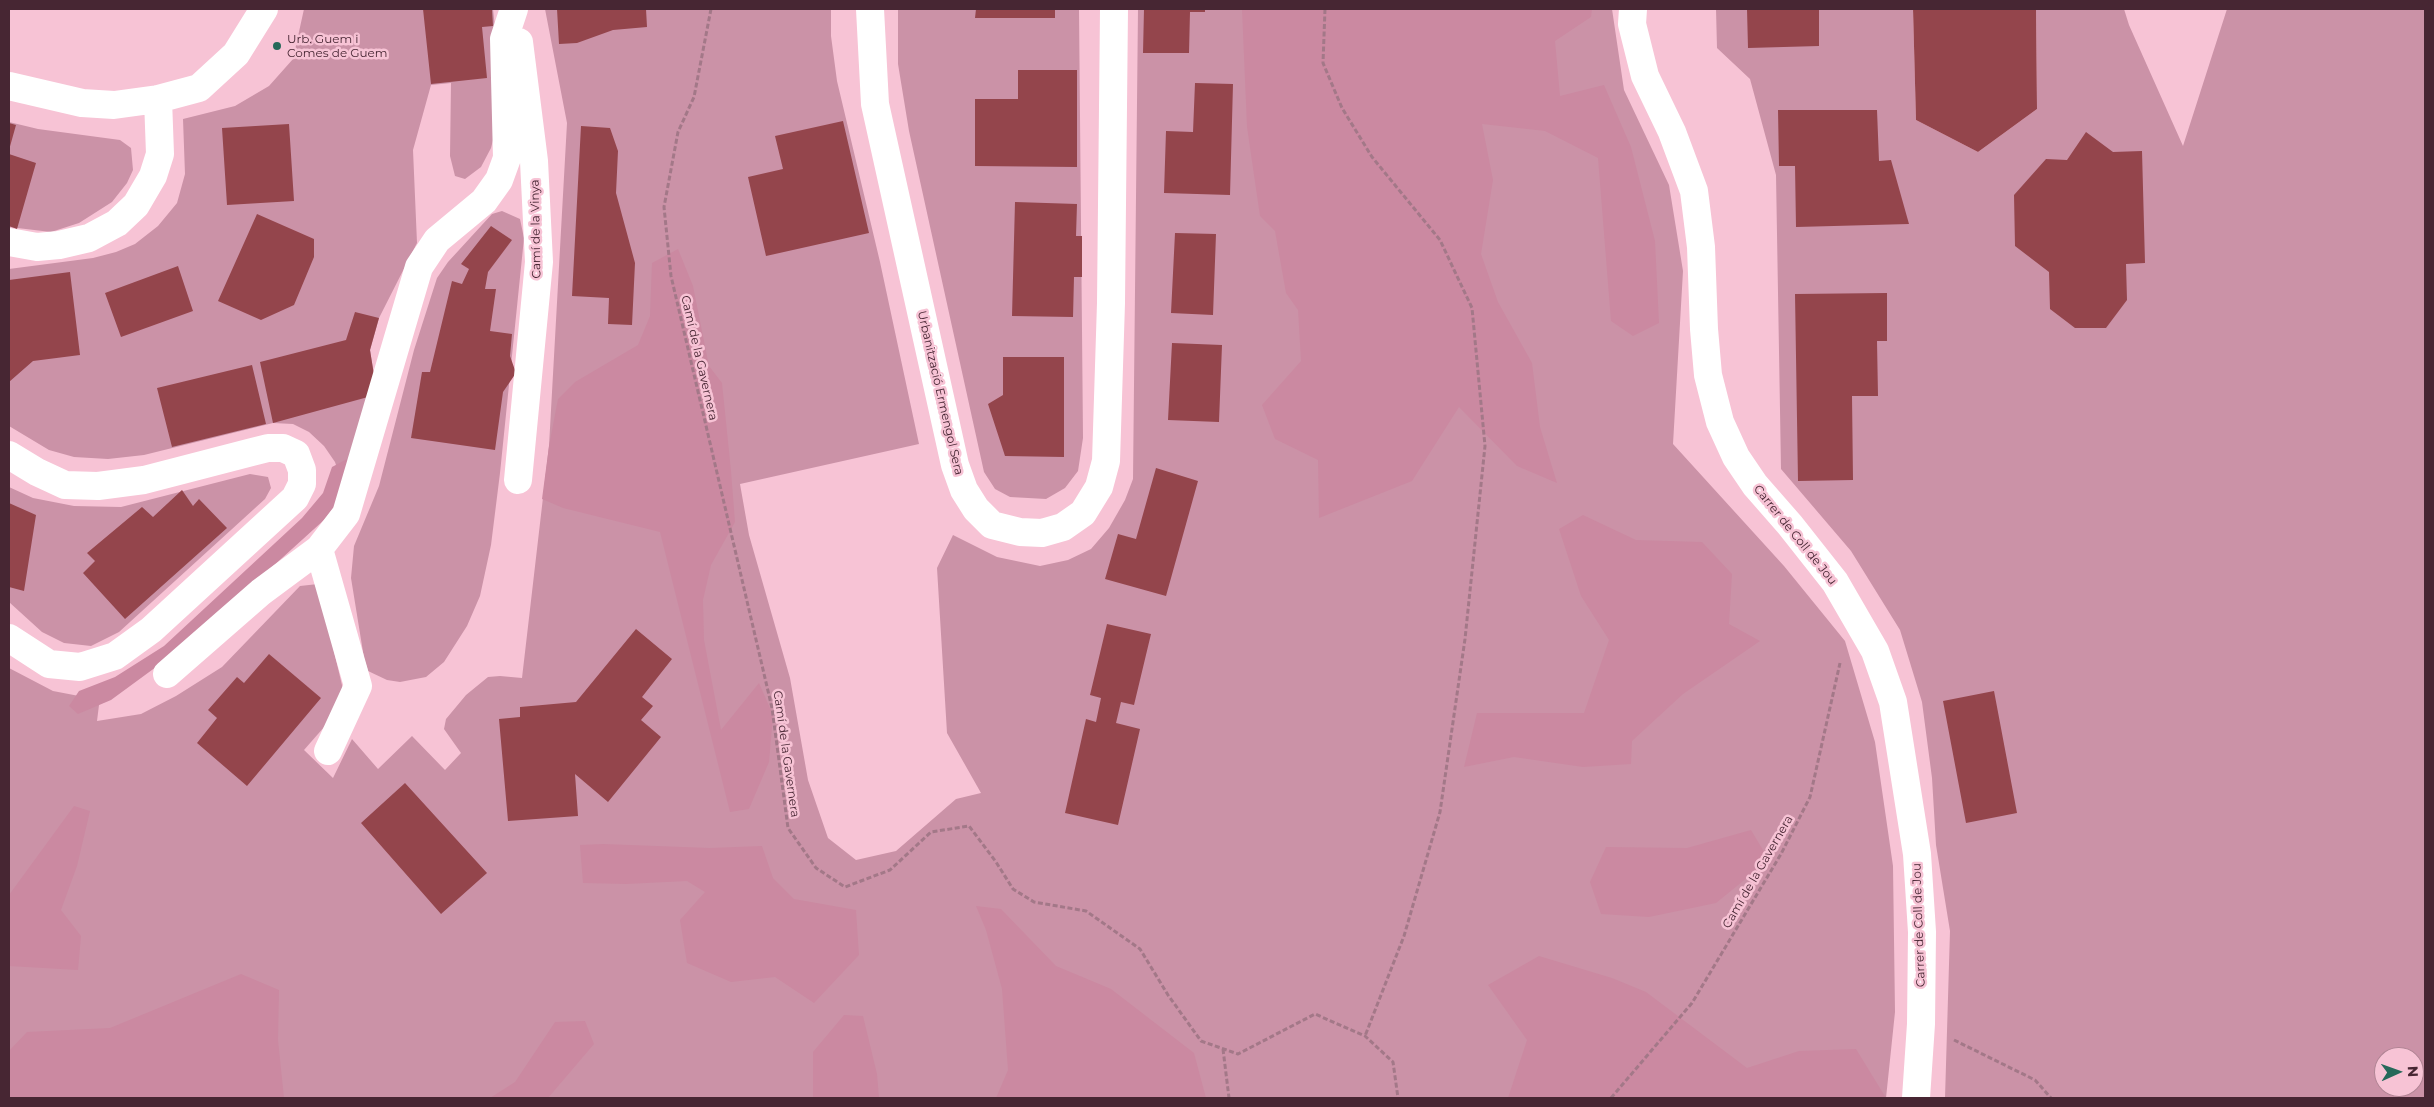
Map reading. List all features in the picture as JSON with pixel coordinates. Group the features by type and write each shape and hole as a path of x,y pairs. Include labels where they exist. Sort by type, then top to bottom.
{"street":[{"path":"9,86 82,103 114,104 158,100 199,88 236,54 264,9"},
{"path":"167,674 261,592 319,549 346,514 419,267 437,240 484,201 499,180 507,158 504,39 514,9"},
{"name":"Camí de la Vinya","path":"514,9 534,161 539,262 518,480"},
{"name":"Urbanització Ermengol Sera","path":"870,9 875,104 955,466 964,490 976,509 992,525 1020,532 1042,533 1063,526 1082,513 1099,487 1106,461 1111,303 1114,9"},
{"name":"Carrer de Coll de Jou","path":"1633,9 1632,24 1645,76 1672,132 1694,191 1701,247 1708,375 1720,422 1736,457 1755,485 1790,525 1834,582 1875,652 1893,702 1917,854 1922,932 1922,1024 1916,1098"},
{"path":"9,242 37,248 59,245 88,238 117,223 136,204 153,176 160,154 158,100"},
{"path":"9,455 37,472 65,484 98,486 144,480 260,450 283,448 296,454 302,470 302,484 295,498 288,505 151,630 115,656 80,667 49,664 9,638"},
{"path":"319,549 358,686 328,751"}],"path":[{"name":"Camí de la Gavernera","path":"711,9 694,97 678,132 664,207 671,276 772,708 788,828 816,868 845,887 890,870 931,832 969,826 996,862 1013,889 1034,902 1086,911 1140,949 1168,995 1201,1041 1238,1054 1315,1014 1365,1036 1393,1062 1398,1098"},
{"path":"1325,9 1323,63 1342,108 1372,157 1440,240 1472,308 1485,446 1465,639 1440,812 1404,936 1365,1036"},
{"name":"Camí de la Gavernera","path":"1611,1098 1692,1003 1781,854 1810,797 1845,641 1862,628"},
{"path":"1922,1024 2036,1080 2051,1098"},
{"path":"1223,1049 1229,1098"}],"shaded area":[{"path":"304,9 493,9 498,55 497,124 491,148 481,167 465,179 455,176 450,156 451,83 431,85 413,150 417,243 379,318 370,350 374,375 342,483 335,462 324,446 309,432 293,424 273,423 144,455 108,459 74,457 49,450 9,426 9,269 93,258 116,252 135,244 158,226 177,203 185,174 183,119 235,106 269,86 293,59"},
{"path":"545,9 831,9 831,36 837,81 880,262 919,444 740,484 749,535 790,678 808,780 828,838 856,860 896,851 956,799 981,793 947,733 937,568 953,535 997,557 1040,566 1068,560 1091,549 1109,528 1125,500 1133,479 1138,9 1612,9 1624,90 1669,185 1683,271 1673,444 1784,566 1845,641 1875,742 1893,866 1895,1012 1886,1098 9,1098 9,668 53,691 79,696 100,697 97,721 141,714 176,696 222,667 300,586 318,584 346,702 304,750 333,778 352,739 378,769 412,736 445,770 461,753 444,729 446,719 466,695 488,677 522,678 549,446 567,123"},
{"path":"898,9 1079,9 1083,438 1078,471 1065,488 1046,499 1010,497 995,489 984,472 909,131 898,64"},
{"path":"1242,9 1592,9 1591,17 1555,41 1560,96 1604,85 1631,147 1655,241 1659,323 1633,336 1611,321 1598,158 1545,131 1482,124 1493,180 1481,254 1498,302 1532,363 1540,427 1557,483 1517,466 1459,407 1412,481 1319,518 1318,460 1275,439 1262,405 1301,361 1298,310 1286,293 1275,231 1260,216 1247,127"},
{"path":"1716,9 1913,9 1916,120 1978,152 2037,109 2036,9 2124,9 2129,25 2183,146 2227,9 2425,9 2425,1098 1945,1098 1950,931 1936,845 1932,778 1922,702 1900,630 1851,551 1781,469 1776,175 1750,79 1717,48"},
{"path":"9,122 38,129 120,140 131,148 133,170 127,183 112,202 79,223 51,232 9,227"},
{"path":"502,211 520,219 524,238 500,473 491,545 480,596 467,626 444,662 426,677 400,682 387,680 368,671 364,658 351,578 354,546 379,486 414,350 437,278 448,262 492,214"},
{"path":"678,249 693,286 709,366 722,383 731,471 735,522 711,565 703,600 704,640 721,730 759,683 773,715 769,762 749,809 730,812 660,532 563,508 542,499 558,399 575,382 638,345 650,316 652,263"},
{"path":"347,459 353,476 341,498 324,520 186,645 111,700 78,714 69,706 79,691 115,677 164,646 302,518 323,493 332,467"},
{"path":"250,474 268,477 271,488 265,499 119,632 91,646 64,643 42,632 9,602 9,487 33,498 74,506 121,507"},
{"path":"1583,515 1636,540 1702,542 1732,574 1729,624 1760,641 1683,694 1632,741 1631,764 1583,767 1514,757 1464,767 1477,713 1584,713 1609,640 1581,596 1559,529"},
{"path":"74,806 90,811 77,866 61,910 81,936 78,970 9,966 9,895"},
{"path":"1751,830 1769,860 1716,903 1649,917 1601,914 1590,882 1606,847 1687,848"},
{"path":"603,844 710,848 762,846 773,878 794,899 856,910 859,955 814,1003 775,977 731,982 687,963 680,920 705,892 687,881 626,884 583,883 580,845"},
{"path":"976,906 1001,909 1056,966 1111,989 1194,1053 1206,1098 996,1098 1008,1070 1002,989 986,930"},
{"path":"1539,956 1612,978 1646,992 1747,1068 1799,1051 1856,1049 1886,1098 1508,1098 1527,1040 1488,985"},
{"path":"241,974 279,990 278,1040 284,1098 9,1098 9,1051 27,1032 110,1028"},
{"path":"844,1015 863,1016 877,1074 879,1098 813,1098 813,1052"},
{"path":"585,1021 594,1044 548,1098 490,1098 515,1082 555,1022"}],"building":[{"path":"423,9 492,9 493,26 482,27 487,78 431,84"},
{"path":"557,9 646,9 647,27 613,30 577,43 559,44"},
{"path":"976,9 1055,9 1055,18 975,18"},
{"path":"1144,9 1205,9 1205,12 1190,12 1189,53 1143,53"},
{"path":"1747,9 1819,9 1819,46 1748,48"},
{"path":"1913,9 2036,9 2037,109 1978,152 1916,120"},
{"path":"1018,70 1077,70 1077,167 975,166 975,99 1018,99"},
{"path":"1195,83 1233,84 1230,195 1164,193 1166,131 1193,132"},
{"path":"1778,110 1877,110 1879,161 1891,160 1909,224 1796,227 1795,166 1779,166"},
{"path":"843,121 869,233 766,256 748,177 783,169 775,136"},
{"path":"9,123 16,125 9,150"},
{"path":"289,124 294,201 227,205 222,128"},
{"path":"581,126 610,128 618,151 616,193 635,263 632,325 608,324 609,298 572,296"},
{"path":"2086,132 2113,152 2142,151 2145,263 2126,264 2127,300 2106,328 2075,328 2050,309 2049,272 2015,246 2014,195 2046,159 2067,160"},
{"path":"9,154 36,163 17,229 9,226"},
{"path":"1015,202 1077,204 1076,236 1082,236 1082,277 1074,277 1073,317 1012,316"},
{"path":"257,214 314,239 314,257 294,305 261,320 218,301"},
{"path":"491,226 512,240 488,272 485,289 496,289 490,331 512,334 510,356 516,373 503,392 495,450 411,438 422,372 430,372 452,281 462,284 469,269 461,264"},
{"path":"1175,233 1216,234 1213,315 1171,313"},
{"path":"178,266 193,311 121,337 105,293"},
{"path":"70,272 80,355 33,361 9,382 9,280"},
{"path":"1887,293 1887,341 1877,341 1878,396 1852,396 1853,480 1798,481 1795,294"},
{"path":"355,312 379,318 370,350 374,375 368,397 273,423 260,362 346,340"},
{"path":"1172,343 1222,345 1219,422 1168,420"},
{"path":"1003,357 1064,357 1064,457 1005,456 988,404 1003,395"},
{"path":"252,365 266,424 172,447 157,388"},
{"path":"1156,468 1198,481 1166,596 1105,579 1118,534 1136,539"},
{"path":"182,490 193,506 199,499 227,528 125,619 83,573 95,561 87,553 142,507 153,517"},
{"path":"9,503 36,515 24,591 9,587"},
{"path":"1107,624 1151,634 1134,705 1121,702 1116,723 1140,729 1118,825 1065,813 1086,719 1096,722 1101,698 1090,695"},
{"path":"636,629 672,659 642,697 653,706 641,720 661,737 608,802 575,774 578,816 508,821 499,719 520,717 520,707 576,702"},
{"path":"269,654 321,698 247,786 197,743 217,718 208,710 237,677 244,683"},
{"path":"1994,691 2017,813 1966,823 1943,701"},
{"path":"405,783 487,873 441,914 361,823"}],"place":[{"name":"Urb. Guem i Comes de Guem","path":"277,46"}]}
